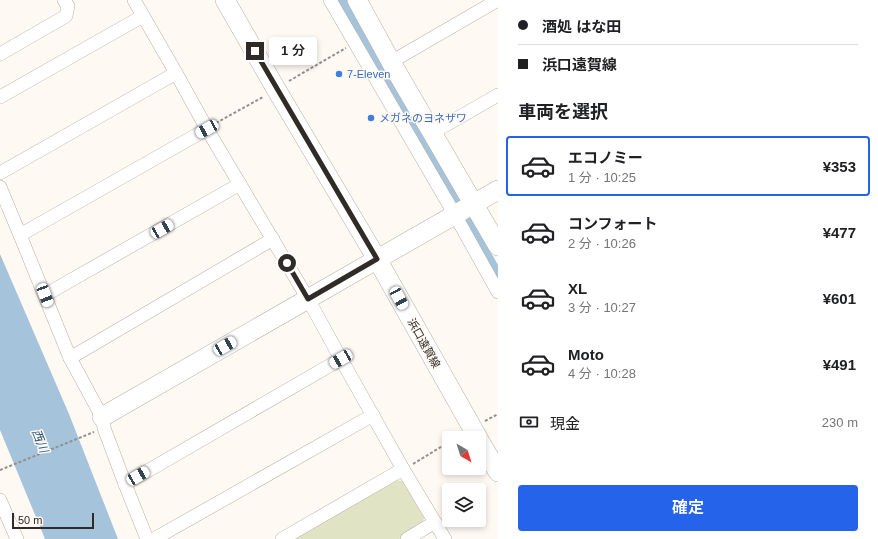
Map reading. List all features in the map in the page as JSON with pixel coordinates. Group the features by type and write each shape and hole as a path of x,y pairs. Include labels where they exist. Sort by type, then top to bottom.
{"street":[{"path":"0,54 66,16 68,6 64,0"},
{"path":"134,0 207,129 308,299 403,469 445,539"},
{"name":"浜口遠賀線","path":"226,0 276,89 377,259 474,431"},
{"path":"330,0 498,292"},
{"path":"357,0 391,62 498,246"},
{"path":"391,62 498,0"},
{"path":"0,97 143,16"},
{"path":"0,173 176,73"},
{"path":"432,132 498,94"},
{"path":"20,235 207,129"},
{"path":"45,295 240,184"},
{"path":"0,187 98,425 104,428 147,539"},
{"path":"98,425 308,299 498,190"},
{"path":"70,358 273,239"},
{"path":"125,484 341,359"},
{"path":"154,539 373,415"},
{"name":"浜口遠賀線","path":"486,452 498,472"},
{"path":"282,539 403,469"},
{"path":"0,500 17,539"},
{"path":"407,539 435,522"}],"path":[{"path":"207,129 355,43"},
{"path":"0,470 98,425"},
{"path":"403,469 442,446"}],"green space":[{"path":"395,480 403,481 424,518 421,526 399,539 290,539"}],"water":[{"path":"336,0 348,0 498,265 498,282"},
{"name":"西川","path":"0,254 69,414 118,539 45,539 0,430"}],"place":[{"name":"7-Eleven","path":"339,74"},
{"name":"メガネのヨネザワ","path":"371,118"}],"route":[{"path":"255,51 377,259 308,299 287,263"}]}
